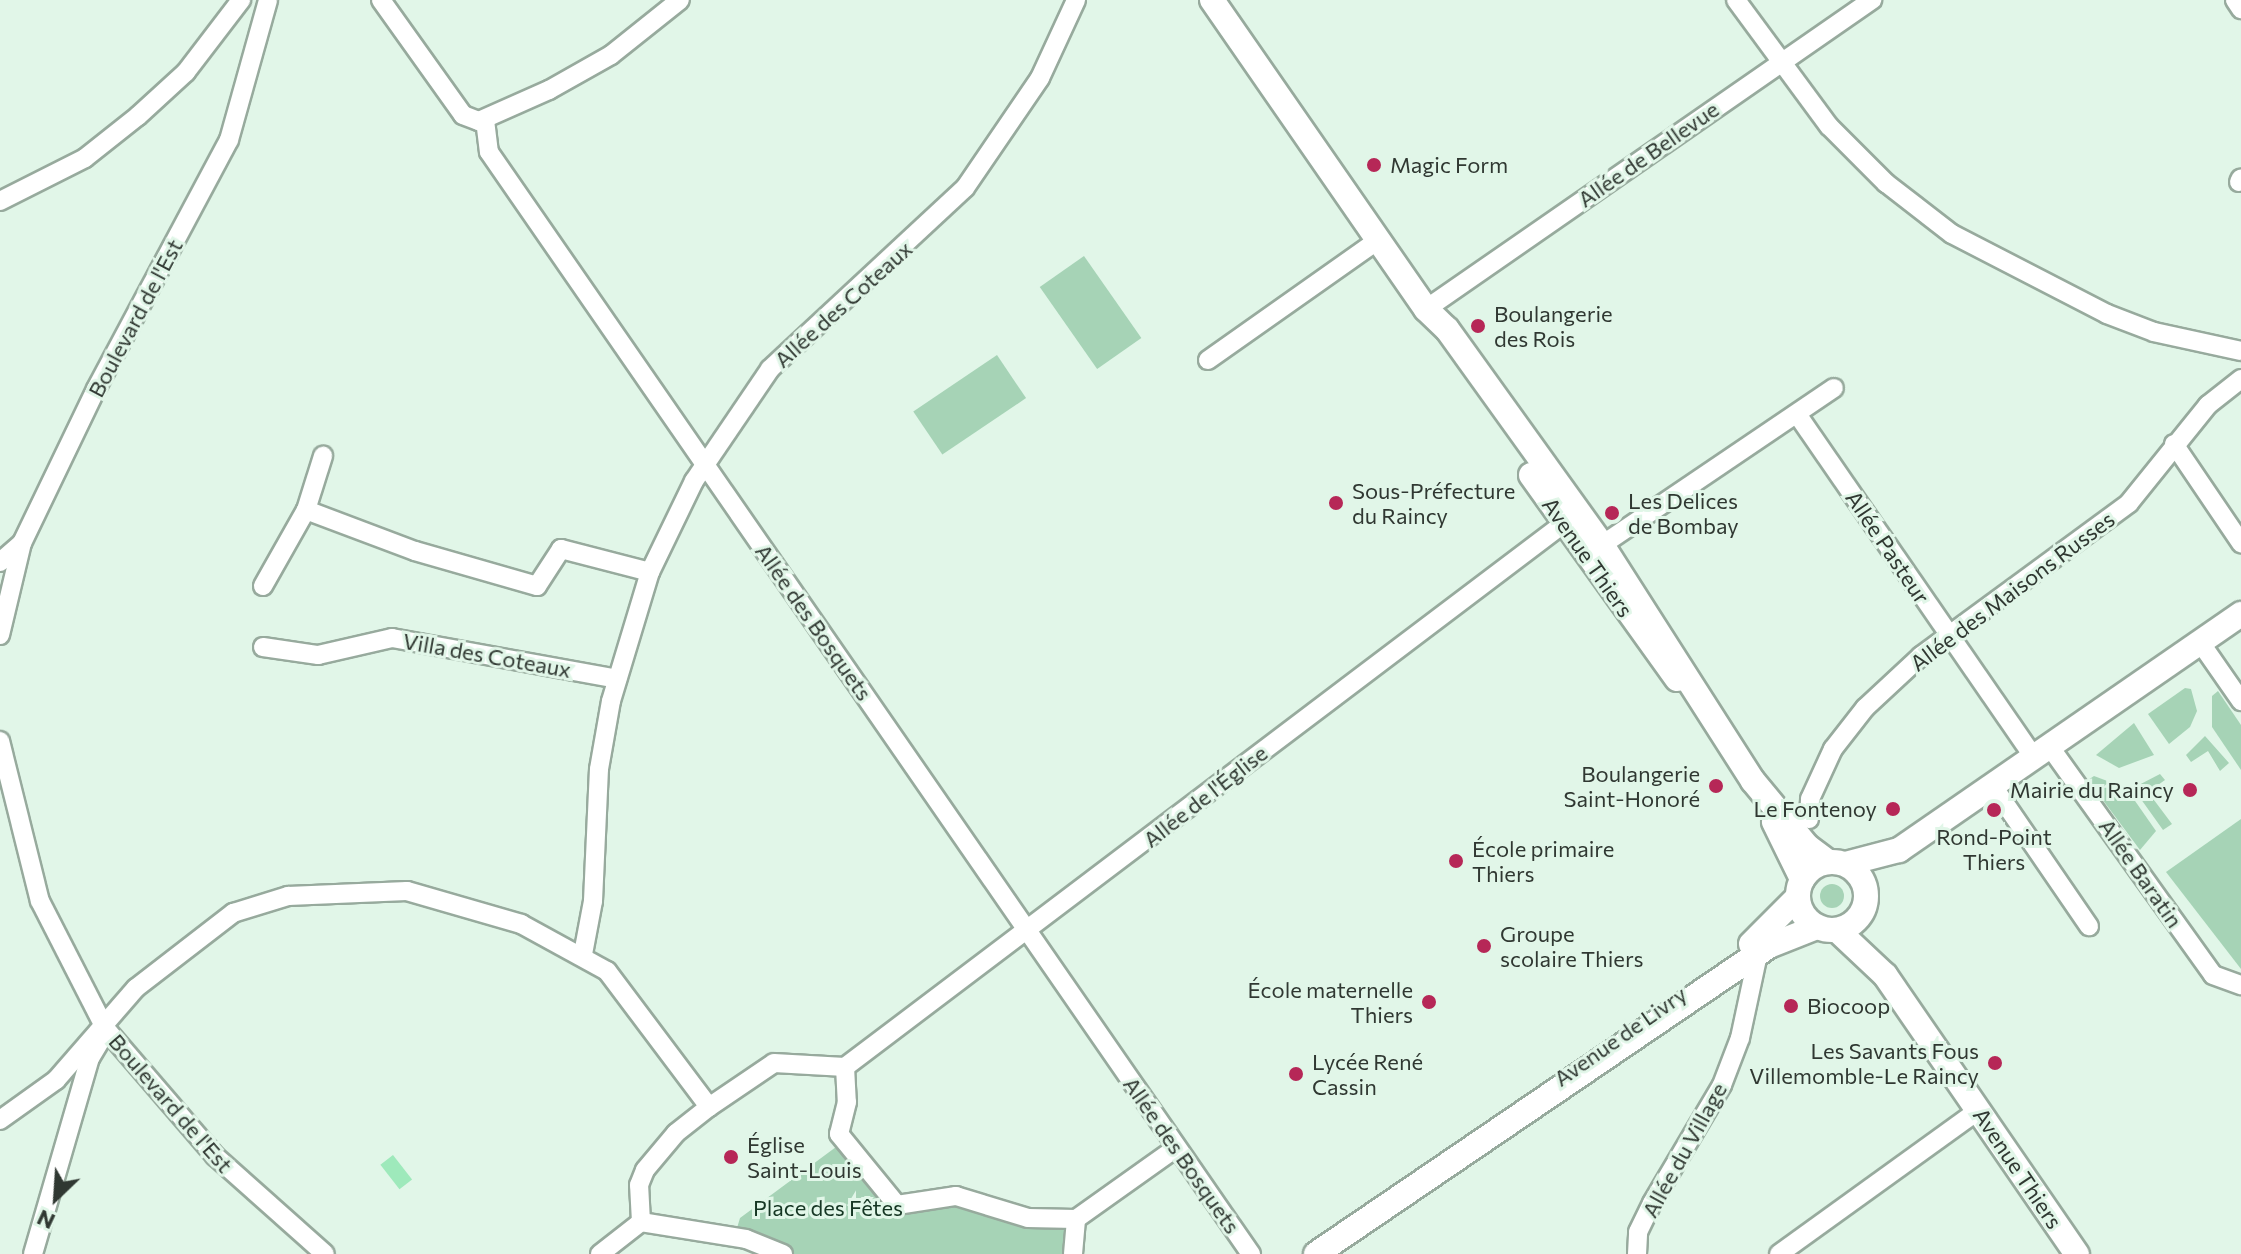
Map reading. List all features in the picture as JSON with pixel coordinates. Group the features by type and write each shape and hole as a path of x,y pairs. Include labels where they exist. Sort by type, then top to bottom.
{"main road":[{"name":"Avenue Thiers","path":"1215,2 1426,309 1447,329 1602,545 1661,632 1753,781 1807,846 1836,863"},
{"name":"Avenue Thiers","path":"1426,309 1437,336 1563,524 1657,656 1711,716"},
{"path":"1899,850 1836,863 1800,888 1803,915 1837,925 1867,894 1899,850 2241,614"},
{"name":"Avenue Thiers","path":"1753,781 1800,888"},
{"path":"1836,863 1860,876 1867,894"},
{"name":"Avenue de Livry","path":"1438,1170 1508,1114 1763,936 1800,888"},
{"name":"Avenue Thiers","path":"1837,925 1877,964 2077,1254"},
{"name":"Avenue de Livry","path":"1316,1254 1758,954 1837,925"}],"street":[{"path":"0,201 85,158 138,116 186,72 241,0"},
{"name":"Boulevard de l'Est","path":"0,635 22,543 96,389 229,140 268,0"},
{"path":"381,0 463,115 485,120 611,55 680,0"},
{"name":"Allée des Coteaux","path":"583,954 593,901 599,769 617,679 650,572 704,465 770,369 965,188 1040,78 1076,0"},
{"path":"1736,0 1779,64 1852,150 1952,234 2107,314 2154,332 2241,351"},
{"name":"Allée de Bellevue","path":"1426,309 1872,0"},
{"path":"2235,0 2241,9"},
{"name":"Allée des Bosquets","path":"485,120 489,152 1251,1254"},
{"path":"1208,360 1378,240"},
{"name":"Allée des Maisons Russes","path":"1809,819 1819,777 1848,727 1949,635 2093,535 2129,503 2208,405 2241,379"},
{"path":"1602,545 1834,388"},
{"name":"Allée Pasteur","path":"1797,414 1949,635 2042,753"},
{"path":"2174,444 2241,543"},
{"path":"263,586 306,510 323,456"},
{"path":"306,510 415,551 537,586 561,549 650,572"},
{"path":"1563,524 1575,525 1644,624 1661,632"},
{"name":"Allée de l'Église","path":"845,1067 1029,931 1563,524"},
{"path":"0,562 22,543"},
{"name":"Villa des Coteaux","path":"263,647 318,655 392,638 617,679"},
{"path":"2200,642 2241,701"},
{"name":"Boulevard de l'Est","path":"0,741 40,901 105,1028 215,1156 325,1254"},
{"name":"Allée Baratin","path":"2042,753 2213,975 2241,985"},
{"path":"1993,786 2089,926"},
{"path":"0,1120 56,1080 105,1028 136,988 181,949 233,913 288,896 407,891 521,924 583,954 607,971 709,1107"},
{"name":"Allée du Village","path":"1637,1254 1638,1232 1652,1203 1722,1085 1740,1038 1758,954"},
{"path":"33,1254 90,1058 105,1028"},
{"path":"641,1222 639,1185 645,1170 676,1133 774,1063 845,1067 847,1102 839,1134 897,1205 956,1196 1028,1218 1076,1219 1176,1148"},
{"path":"1779,1254 1979,1110"},
{"path":"1073,1254 1076,1219"},
{"path":"600,1254 641,1222 708,1231 783,1254"}],"green space":[{"path":"1084,256 1141,338 1097,369 1040,287"},
{"path":"997,355 1026,398 942,455 913,411"},
{"path":"2185,688 2191,689 2197,711 2190,727 2169,744 2148,714"},
{"path":"2218,691 2241,725 2241,770 2212,727 2212,696"},
{"path":"2134,723 2154,755 2119,768 2096,755"},
{"path":"2205,736 2229,763 2220,771 2208,751 2191,762 2186,755"},
{"path":"2160,774 2165,780 2148,792 2172,824 2163,830 2133,788"},
{"path":"2094,776 2126,788 2156,831 2140,850 2088,780"},
{"path":"2241,819 2241,969 2166,872"},
{"path":"1832,884 1843,891 1844,896 1837,907 1832,908 1821,901 1820,896 1827,885"},
{"name":"Place des Fêtes","path":"836,1147 893,1214 945,1204 1013,1223 1060,1227 1070,1235 1068,1254 794,1254 737,1228 740,1218"}],"shaded area":[{"path":"393,1155 412,1179 399,1189 380,1165"}],"place":[{"name":"Magic Form","path":"1374,165"},
{"name":"Boulangerie des Rois","path":"1478,326"},
{"name":"Sous-Préfecture du Raincy","path":"1336,503"},
{"name":"Les Delices de Bombay","path":"1612,513"},
{"name":"Boulangerie Saint-Honoré","path":"1716,786"},
{"name":"Mairie du Raincy","path":"2190,790"},
{"name":"Le Fontenoy","path":"1893,809"},
{"name":"Rond-Point Thiers","path":"1994,810"},
{"name":"École primaire Thiers","path":"1456,861"},
{"name":"Groupe scolaire Thiers","path":"1484,946"},
{"name":"École maternelle Thiers","path":"1429,1002"},
{"name":"Biocoop","path":"1791,1006"},
{"name":"Les Savants Fous Villemomble-Le Raincy","path":"1995,1063"},
{"name":"Lycée René Cassin","path":"1296,1074"},
{"name":"Église Saint-Louis","path":"731,1157"}]}
